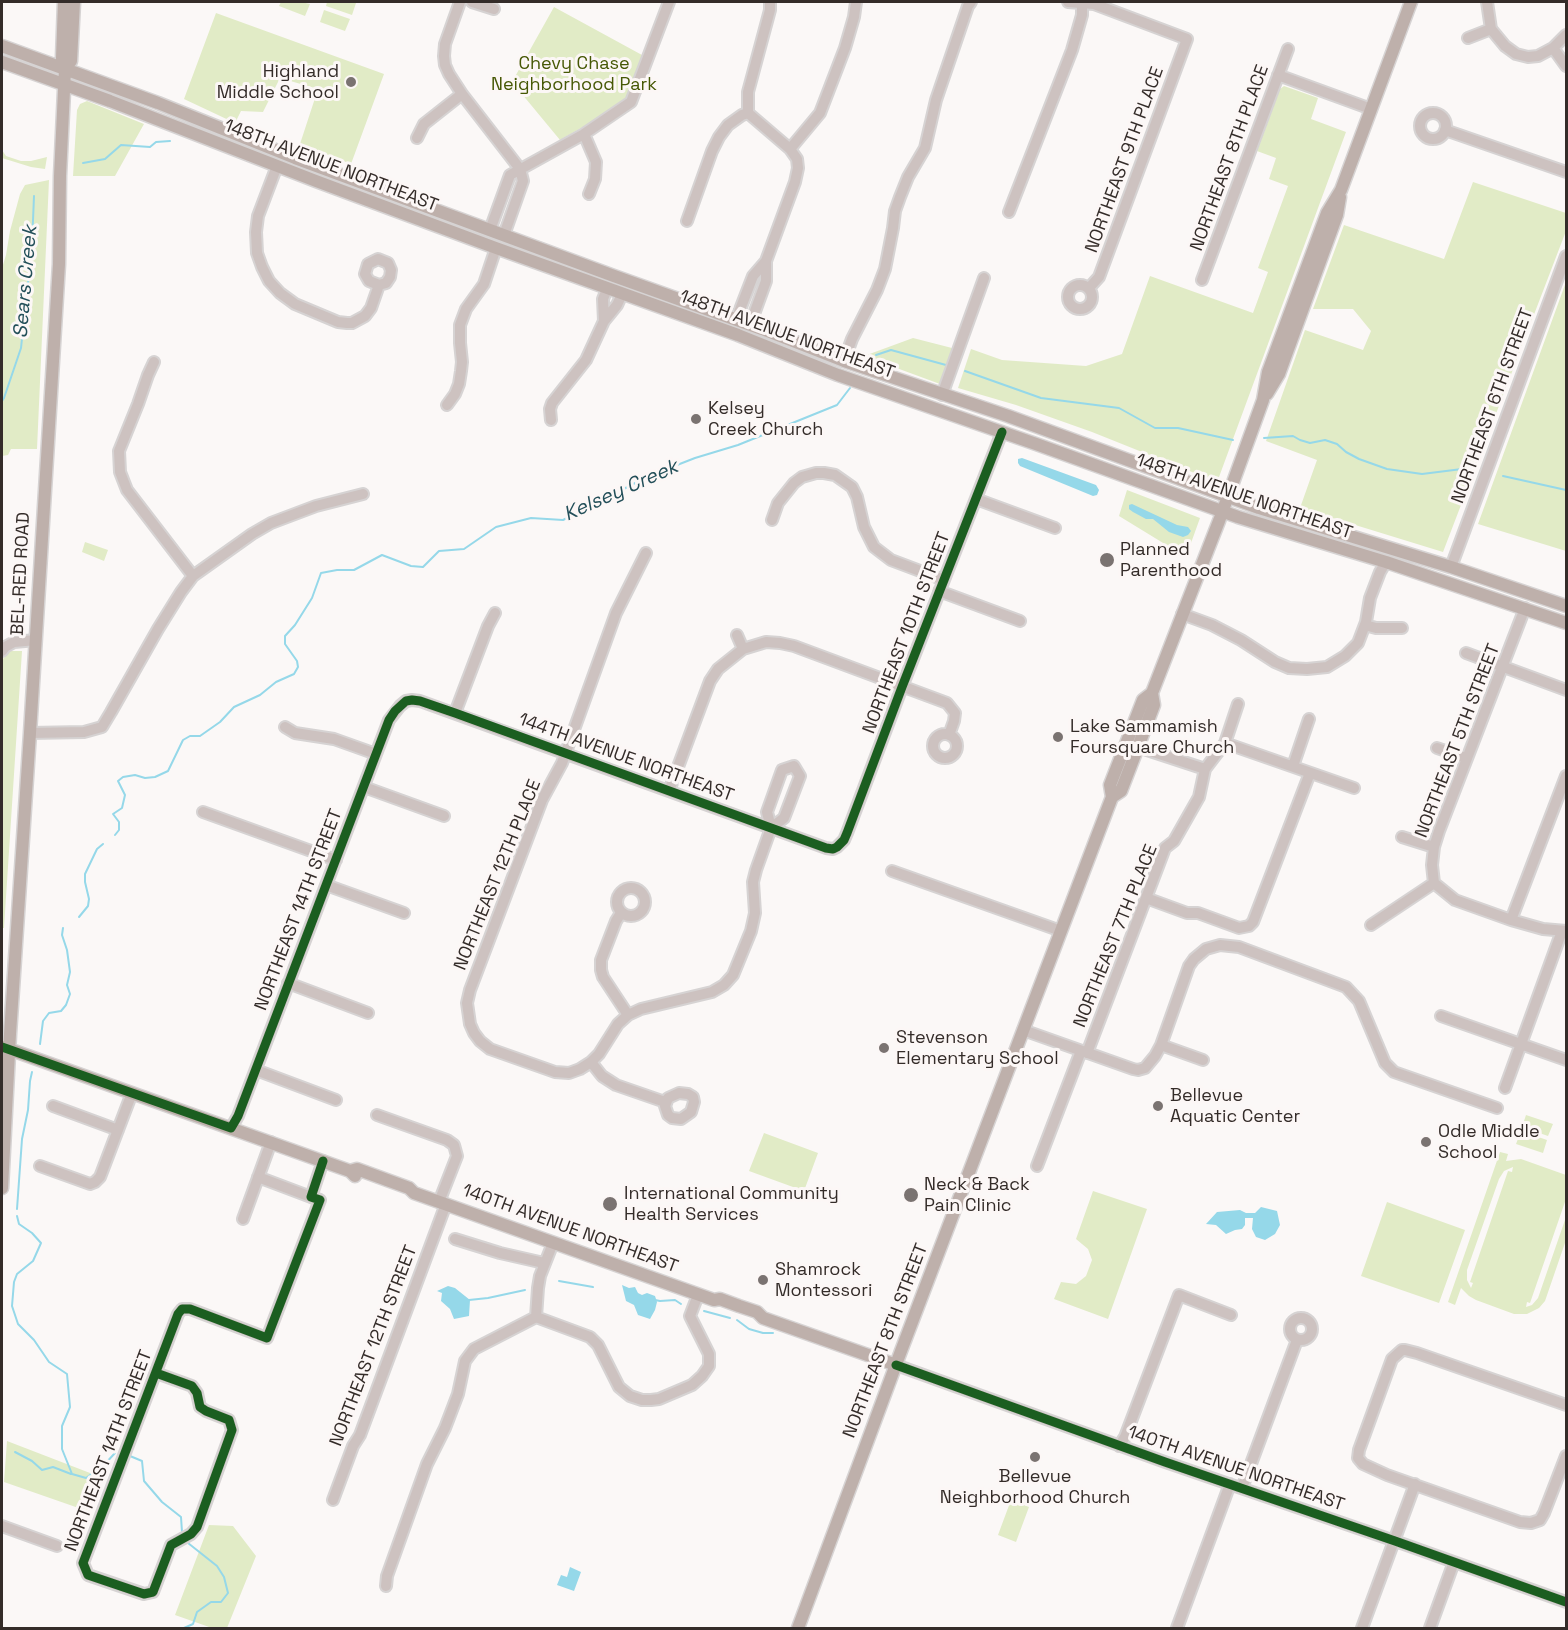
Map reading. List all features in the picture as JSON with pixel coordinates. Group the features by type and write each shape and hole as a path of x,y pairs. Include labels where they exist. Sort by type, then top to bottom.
{"main road":[{"name":"BEL-RED ROAD","path":"2,1185 5,1048 30,733 58,264 65,69 62,58 64,2"},
{"name":"BEL-RED ROAD","path":"65,69 71,61 74,2"},
{"name":"NORTHEAST 8TH STREET","path":"1112,797 1121,791 1154,705 1152,693 1263,400 1283,364 1337,216 1341,190 1411,2"},
{"name":"148TH AVENUE NORTHEAST","path":"2,46 158,103 295,158 844,361 1074,440 1227,497 1451,567 1566,606"},
{"name":"148TH AVENUE NORTHEAST","path":"2,62 120,104 496,248 738,335 838,375 1222,511 1386,562 1566,623"},
{"path":"263,160 270,152 295,158"},
{"path":"575,277 574,271 579,269 614,276"},
{"path":"738,335 762,339 766,333 756,327"},
{"path":"1036,444 1074,452 1078,449 1074,440"},
{"path":"1364,555 1371,548 1400,552"},
{"name":"NORTHEAST 8TH STREET","path":"798,1629 1112,797 1110,785 1139,708 1143,700 1152,693"},
{"name":"140TH AVENUE NORTHEAST","path":"5,1048 323,1161 350,1171 354,1176 407,1194 414,1193 443,1203 698,1295 714,1300 720,1299 757,1312 762,1318 896,1365"}],"street":[{"path":"460,2 445,44 445,65 462,94 520,168 523,181 504,236"},
{"path":"472,2 494,9"},
{"path":"490,230 510,175 584,134 631,102 669,2"},
{"path":"756,327 766,281 766,261 798,168 797,159 790,149 748,112 748,92 771,2"},
{"path":"790,149 820,113 845,48 856,2"},
{"path":"844,361 852,339 878,290 885,268 895,210 908,177 925,148 936,100 971,2"},
{"path":"1009,212 1072,51 1082,15 1082,3 1068,2"},
{"path":"1486,2 1491,29 1504,46 1516,54 1528,57 1538,56 1553,48 1566,35"},
{"name":"NORTHEAST 9TH PLACE","path":"1082,3 1094,4 1187,39 1099,277 1089,288"},
{"path":"1468,38 1491,29"},
{"path":"1553,48 1566,66"},
{"name":"NORTHEAST 8TH PLACE","path":"1202,280 1288,49"},
{"path":"1278,75 1371,110"},
{"path":"417,138 424,124 462,94"},
{"path":"687,222 719,137 728,125 748,112"},
{"path":"1445,130 1566,172"},
{"path":"584,134 596,162 595,179 589,194"},
{"path":"278,166 258,216 256,232 257,253 269,281 295,304 347,323 362,319 369,312 379,285"},
{"path":"447,405 459,384 462,362 460,325 466,309 484,284 496,248"},
{"path":"736,320 753,276 766,261"},
{"name":"NORTHEAST 6TH STREET","path":"1451,567 1566,261"},
{"path":"942,395 984,278"},
{"path":"604,321 603,299 607,289"},
{"path":"550,420 552,403 586,360 604,321 618,305 622,294"},
{"path":"154,362 118,451 120,472 127,490 193,576"},
{"name":"NORTHEAST 10TH STREET","path":"841,844 1002,432"},
{"path":"771,520 778,503 794,483 802,477 816,473 835,475 852,488 864,527 874,547 891,560 944,580"},
{"path":"30,733 84,732 102,727 166,616 193,576 271,523 316,506 363,495"},
{"path":"976,499 1055,528"},
{"name":"NORTHEAST 12TH PLACE","path":"591,1062 569,1073 555,1072 489,1049 474,1033 467,1003 542,800 555,779 566,753 616,613 646,553"},
{"path":"1182,614 1212,625 1289,668 1327,667 1345,656 1358,643 1365,625 1370,598 1386,562"},
{"path":"939,591 1020,621"},
{"name":"NORTHEAST 5TH STREET","path":"1434,883 1432,865 1434,847 1466,758 1525,609"},
{"path":"455,713 495,613"},
{"path":"1365,625 1376,628 1402,628"},
{"path":"736,635 742,649"},
{"path":"2,651 14,642 36,640"},
{"path":"669,791 711,681 718,669 742,649 766,642 780,643 947,703 955,713 949,735"},
{"path":"1466,653 1566,690"},
{"name":"144TH AVENUE NORTHEAST","path":"400,706 412,700 420,701 826,848 833,849 841,844"},
{"name":"NORTHEAST 7TH PLACE","path":"1037,1166 1166,848 1174,841 1199,797 1205,769 1225,743 1239,704"},
{"name":"NORTHEAST 14TH STREET","path":"231,1128 237,1119 376,754 390,720 400,706"},
{"path":"1293,766 1310,720"},
{"path":"285,727 295,733 334,739 376,754"},
{"path":"1225,743 1354,788"},
{"path":"1138,747 1205,769"},
{"path":"1437,748 1466,758"},
{"path":"665,1102 616,1084 602,1076 591,1062 599,1054 618,1024 628,1015 641,1009 712,992 724,985 733,975 751,931 755,913 753,882 756,870 771,828 784,818 800,776 794,766 782,770 767,812 771,828"},
{"path":"1146,898 1186,913 1198,913 1239,928 1249,926 1253,922 1310,773"},
{"path":"1511,920 1566,776"},
{"path":"364,787 444,816"},
{"path":"203,812 336,860"},
{"path":"1402,837 1434,847"},
{"path":"892,871 1061,931"},
{"path":"1371,925 1434,883 1455,900 1511,920 1543,929 1564,931 1505,1088"},
{"path":"326,885 404,913"},
{"path":"621,913 601,960 601,970 603,977 628,1015"},
{"path":"1023,1030 1138,1070 1146,1068 1161,1045 1189,966 1194,959 1206,949 1220,945 1239,947 1346,987 1359,1001 1385,1063 1394,1072 1497,1108"},
{"path":"288,983 368,1013"},
{"path":"1441,1016 1566,1060"},
{"path":"1161,1045 1203,1060"},
{"path":"255,1070 336,1100"},
{"path":"40,1166 90,1184 95,1182 100,1177 132,1093"},
{"path":"53,1106 118,1130"},
{"name":"NORTHEAST 12TH STREET","path":"333,1500 363,1425 443,1203 457,1156 455,1148 447,1140 377,1115"},
{"path":"243,1219 271,1142"},
{"path":"258,1177 311,1197 323,1161"},
{"name":"NORTHEAST 14TH STREET","path":"156,1373 192,1386 202,1409 226,1418 232,1430 197,1527 191,1534 171,1545 153,1592 144,1594 88,1575 83,1563 178,1314 182,1309 190,1309 267,1338 320,1200 311,1197"},
{"path":"455,1239 500,1253 544,1263"},
{"path":"536,1317 538,1288 544,1263 553,1243"},
{"path":"386,1586 387,1576 427,1464 445,1428 458,1394 465,1361 474,1349 536,1317 594,1340 619,1387 630,1396 642,1400 659,1399 692,1385 709,1366 709,1354 690,1316 698,1295"},
{"path":"1119,1446 1125,1437 1179,1295 1231,1315"},
{"path":"1242,1488 1297,1340"},
{"path":"1566,1405 1402,1350 1395,1355 1358,1458 1363,1464 1520,1522 1536,1522 1540,1520 1546,1508 1566,1456"},
{"name":"140TH AVENUE NORTHEAST","path":"896,1365 1119,1446 1566,1602"},
{"path":"1177,1629 1230,1484"},
{"path":"1362,1629 1415,1484"},
{"path":"2,1527 57,1546"},
{"path":"1430,1629 1454,1562"}],"green space":[{"path":"281,2 310,4 305,16 279,6"},
{"path":"327,2 356,3 352,15 326,6"},
{"name":"Chevy Chase Neighborhood Park","path":"554,7 642,55 624,102 560,140 512,82"},
{"path":"324,10 350,19 345,31 320,22"},
{"path":"216,13 384,74 351,164 300,144 318,89 280,78 263,112 241,111 235,123 184,99"},
{"path":"1284,86 1318,98 1311,119 1346,132 1219,477 1212,480 1092,432 1016,405 958,388 971,349 1002,360 1086,366 1122,354 1150,276 1253,313 1268,272 1258,268 1288,186 1269,179 1276,158 1257,151 1280,89"},
{"path":"87,101 144,124 115,176 73,176 77,110 80,104"},
{"path":"2,150 6,156 21,161 47,157 45,169 2,158"},
{"path":"49,180 37,449 11,449 8,455 2,456 2,268 20,194 25,185"},
{"path":"1473,182 1566,213 1566,231 1443,552 1300,508 1317,460 1266,441 1305,330 1363,350 1371,331 1353,309 1313,309 1344,225 1444,259"},
{"path":"1566,282 1566,551 1478,524"},
{"path":"913,338 952,348 940,384 864,356"},
{"path":"1127,490 1200,518 1186,557 1119,516"},
{"path":"85,542 108,550 104,561 82,552"},
{"path":"10,651 22,651 4,928 2,928 2,660"},
{"path":"1526,1115 1553,1124 1548,1136 1522,1127"},
{"path":"1521,1131 1547,1140 1543,1153 1516,1144"},
{"path":"764,1133 818,1153 804,1191 749,1171"},
{"path":"1500,1152 1508,1154 1506,1161 1521,1159 1566,1175 1566,1199 1530,1303 1527,1302 1526,1307 1532,1305 1538,1298 1566,1217 1566,1240 1545,1301 1539,1308 1527,1314 1514,1314 1476,1300 1461,1288 1455,1305 1448,1302","holes":["1513,1167 1512,1172 1508,1171 1470,1282 1473,1283 1471,1288 1467,1280 1467,1270 1499,1179 1504,1171"]},
{"path":"1093,1191 1147,1209 1108,1319 1054,1299 1061,1282 1076,1284 1086,1276 1092,1260 1088,1249 1076,1239"},
{"path":"1387,1202 1465,1230 1439,1303 1361,1276"},
{"path":"7,1441 103,1478 90,1512 4,1482"},
{"path":"1011,1500 1029,1507 1016,1542 998,1535"},
{"path":"209,1525 233,1526 256,1556 227,1628 212,1628 175,1615"}],"water":[{"path":"1022,458 1096,485 1099,490 1097,495 1093,496 1020,466 1018,459"},
{"path":"1132,504 1177,525 1188,527 1191,531 1183,537 1169,532 1153,519 1146,519 1129,509 1129,505"},
{"path":"1261,1207 1277,1211 1280,1225 1275,1234 1265,1240 1256,1237 1252,1229 1253,1218 1245,1218 1245,1225 1242,1229 1226,1234 1216,1225 1206,1224 1217,1212 1240,1210 1255,1213"},
{"path":"622,1285 629,1288 635,1287 642,1295 647,1293 655,1296 657,1302 650,1319 638,1315 634,1305 626,1301"},
{"path":"448,1286 455,1288 470,1300 469,1316 454,1319 450,1309 441,1301 442,1293 437,1291"},
{"path":"570,1567 581,1572 574,1591 557,1585 561,1575 567,1577"}],"waterway":[{"path":"83,163 105,159 121,145 150,147 156,142 170,141"},
{"name":"Sears Creek","path":"2,401 21,348 32,245 34,196"},
{"name":"Kelsey Creek","path":"876,355 891,350 946,365"},
{"name":"Kelsey Creek","path":"965,371 1041,398 1119,408 1155,428 1178,428 1233,440"},
{"name":"Kelsey Creek","path":"115,835 119,830 119,822 113,814 122,808 125,795 118,781 123,777 135,775 145,778 155,777 168,771 183,740 190,736 200,736 220,722 234,707 260,695 276,682 294,674 298,667 297,661 285,644 285,636 312,598 321,573 354,570 382,555 411,566 423,567 439,551 464,549 496,527 531,518 563,520 649,476 695,458 738,445 837,405 850,388"},
{"name":"Kelsey Creek","path":"1264,438 1293,436 1310,443 1325,440 1337,444 1359,459 1387,469 1422,474 1470,468"},
{"name":"Kelsey Creek","path":"1503,476 1566,490"},
{"name":"Kelsey Creek","path":"79,917 88,906 89,899 85,874 97,849 103,844"},
{"name":"Kelsey Creek","path":"40,1044 43,1021 49,1013 61,1011 70,994 67,985 70,972 62,935 63,928"},
{"name":"Kelsey Creek","path":"17,1209 22,1139 32,1072"},
{"name":"Kelsey Creek","path":"17,1216 19,1224 41,1243 33,1261 17,1274 12,1306 18,1324 34,1340 49,1362 67,1374 70,1407 62,1426 62,1449 72,1474 86,1478 104,1465 115,1453"},
{"path":"559,1281 593,1287"},
{"path":"469,1300 525,1290"},
{"path":"655,1300 675,1300 681,1304"},
{"path":"704,1311 730,1318"},
{"path":"737,1320 749,1329 773,1333"},
{"path":"15,1452 32,1461 42,1470 53,1467 71,1474"},
{"name":"Kelsey Creek","path":"130,1456 142,1461 144,1481 162,1502 181,1517 182,1532"},
{"name":"Kelsey Creek","path":"184,1628 193,1624 197,1612 211,1602 221,1602 228,1593 224,1577 217,1566 188,1543"}],"cycle path":[{"path":"2,1047 231,1128 238,1116 389,720 406,701 420,701 826,848 837,847 847,833 1002,432"},
{"path":"156,1373 192,1386 197,1393 200,1407 229,1420 232,1430 197,1527 191,1534 171,1545 153,1592 144,1594 88,1575 83,1563 178,1314 182,1309 190,1309 267,1338 320,1200 311,1197 323,1161"},
{"path":"896,1365 1566,1602"}],"place":[{"name":"Highland Middle School","path":"351,82"},
{"name":"Kelsey Creek Church","path":"696,419"},
{"name":"Planned Parenthood","path":"1107,560"},
{"name":"Lake Sammamish Foursquare Church","path":"1058,737"},
{"name":"Stevenson Elementary School","path":"884,1048"},
{"name":"Bellevue Aquatic Center","path":"1158,1106"},
{"name":"Odle Middle School","path":"1426,1142"},
{"name":"Neck & Back Pain Clinic","path":"911,1195"},
{"name":"International Community Health Services","path":"610,1204"},
{"name":"Shamrock Montessori","path":"763,1280"},
{"name":"Bellevue Neighborhood Church","path":"1035,1457"}]}
